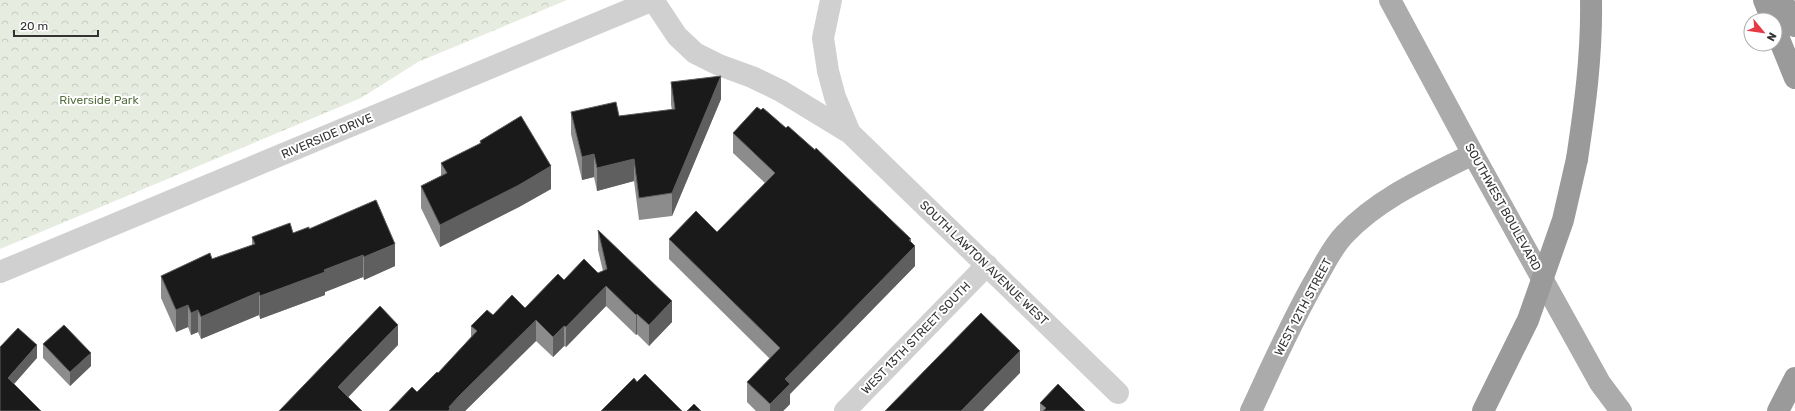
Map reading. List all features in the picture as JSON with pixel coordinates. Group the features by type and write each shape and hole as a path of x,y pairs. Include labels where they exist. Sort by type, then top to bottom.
{"highway":[{"path":"1483,411 1525,327 1563,220 1577,159 1586,99 1592,34 1591,0"},
{"path":"1764,0 1769,12"},
{"path":"1782,0 1795,26"},
{"path":"1783,49 1795,78"},
{"path":"1778,411 1795,378"}],"main road":[{"name":"SOUTHWEST BOULEVARD","path":"1390,0 1600,383 1621,411"},
{"name":"WEST 12TH STREET","path":"1251,411 1308,293 1328,258 1344,235 1381,203 1406,188 1474,154"}],"street":[{"name":"SOUTH LAWTON AVENUE WEST","path":"653,0 677,36 695,53 719,65 752,77 781,91 850,134 1118,393"},
{"name":"RIVERSIDE DRIVE","path":"0,272 653,0"},
{"name":"SOUTH LAWTON AVENUE WEST","path":"831,0 823,38 828,71 835,97 850,134"},
{"name":"WEST 13TH STREET SOUTH","path":"845,411 987,265"}],"green space":[{"name":"Riverside Park","path":"0,0 567,0 418,62 361,98 0,249"}],"building":[{"path":"721,76 672,193 639,198 634,159 597,168 594,154 582,157 571,112 616,102 619,116 675,109 671,82"},
{"path":"757,107 761,110 763,108 786,128 788,126 815,150 816,148 911,239 909,240 915,246 785,379 790,384 770,404 747,382 780,348 669,239 696,211 717,232 775,173 733,133"},
{"path":"521,116 551,166 519,185 440,225 421,186 447,173 441,163 481,143 480,141"},
{"path":"376,200 395,244 364,257 363,255 324,270 325,272 260,296 259,292 201,317 198,310 191,313 188,305 176,310 161,276 210,253 212,259 255,244 252,237 290,223 293,233 309,227 309,229"},
{"path":"598,230 672,301 649,325 637,314 636,315 606,286 566,327 564,326 553,337 536,320 460,395 449,407 450,409 448,411 389,411 412,387 417,392 437,372 438,373 477,331 471,326 487,310 493,315 512,295 525,308 558,274 564,280 584,259 598,273 607,269"},
{"path":"380,306 398,325 338,387 362,411 279,411"},
{"path":"981,313 1020,351 961,411 885,411"},
{"path":"64,325 91,353 70,372 43,344"},
{"path":"18,328 37,345 8,378 41,411 0,411 0,347"},
{"path":"645,374 682,411 601,411 634,378 637,382"},
{"path":"1058,384 1085,411 1043,411 1046,408 1040,403"},
{"path":"694,404 701,411 687,411"}]}
